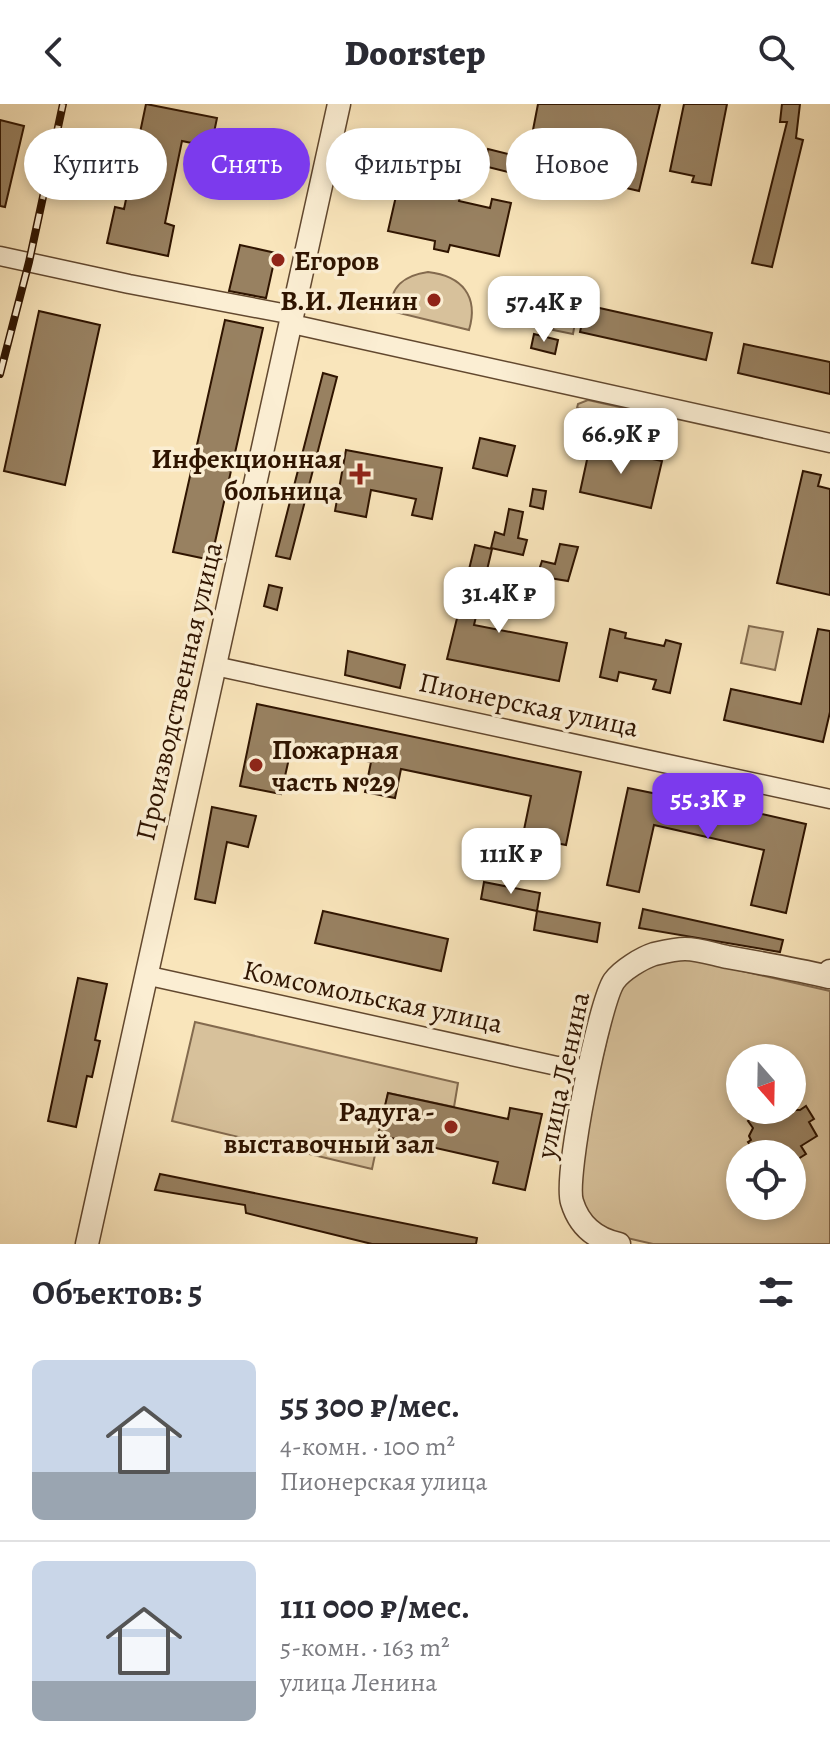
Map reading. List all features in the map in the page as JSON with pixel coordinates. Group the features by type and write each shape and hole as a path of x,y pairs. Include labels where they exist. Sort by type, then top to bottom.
{"street":[{"name":"Производственная улица","path":"87,1244 339,104"},
{"path":"0,256 292,319 830,443"},
{"name":"Пионерская улица","path":"215,666 830,799"},
{"name":"улица Ленина","path":"619,1244 598,1237 585,1227 571,1201 571,1161 605,1005 613,983 620,975 654,954 685,949 829,977 830,971"},
{"name":"Комсомольская улица","path":"145,975 557,1066 590,1070"}],"shaded area":[{"path":"428,272 450,278 465,290 472,307 469,330 391,311 393,295 400,283"},
{"path":"559,297 579,300 573,334 553,330"},
{"path":"588,400 669,418 669,428 577,408 578,404"},
{"path":"749,626 783,632 775,670 741,663"},
{"path":"689,959 830,991 830,1244 653,1244 614,1235 590,1220 578,1201 579,1156 618,993 641,970"},
{"path":"195,1022 458,1083 454,1107 388,1093 372,1169 172,1121"}],"building":[{"path":"146,104 217,118 215,128 183,128 183,141 165,223 174,226 168,256 107,243 115,207 124,209 126,200 167,200 167,128 141,128"},
{"path":"538,104 660,104 639,191 637,128 533,128"},
{"path":"684,104 727,104 711,185 692,182 694,176 670,171"},
{"path":"782,104 800,104 796,138 803,140 772,267 752,263 787,122 780,122"},
{"path":"0,120 24,126 5,207 0,206"},
{"path":"490,150 506,154 506,172 490,168"},
{"path":"492,199 511,203 499,256 450,245 448,252 434,249 435,241 388,231 395,200 459,200 490,208"},
{"path":"240,245 276,253 266,298 229,291"},
{"path":"586,305 712,333 706,360 580,332"},
{"path":"39,311 100,325 65,485 4,471"},
{"path":"225,320 263,328 211,560 173,552"},
{"path":"534,334 558,340 555,354 531,348"},
{"path":"744,344 830,362 830,394 738,373"},
{"path":"323,373 337,377 290,559 276,556"},
{"path":"480,438 515,446 507,476 473,468"},
{"path":"590,446 620,453 621,448 634,451 633,455 662,461 651,508 580,492"},
{"path":"346,450 442,468 432,519 412,515 416,499 371,490 366,517 335,511"},
{"path":"803,471 821,475 818,486 830,489 830,595 777,583"},
{"path":"533,489 546,491 543,509 530,506"},
{"path":"509,509 523,512 518,538 527,540 523,555 491,548 495,532 504,535"},
{"path":"560,544 578,547 568,581 537,576 542,561 555,564"},
{"path":"475,545 492,549 474,625 567,643 559,681 447,659"},
{"path":"269,585 282,588 277,610 264,606"},
{"path":"610,629 626,633 625,638 664,646 666,640 681,644 670,693 653,689 656,680 619,672 617,681 600,677"},
{"path":"818,629 830,631 830,712 823,742 724,720 731,689 801,704"},
{"path":"348,651 405,665 400,688 345,675"},
{"path":"257,704 581,772 566,845 546,841 543,854 520,849 531,796 401,769 395,798 365,792 371,762 292,745 281,794 240,786"},
{"path":"628,788 677,798 678,795 806,824 786,913 751,905 764,850 654,825 639,892 607,885"},
{"path":"212,807 256,816 248,847 227,842 215,903 195,899"},
{"path":"484,882 540,893 537,911 481,899"},
{"path":"643,909 783,940 780,952 639,928"},
{"path":"323,911 448,939 441,971 315,943"},
{"path":"537,911 600,923 597,942 534,930"},
{"path":"78,978 107,984 95,1040 100,1041 92,1077 87,1076 76,1127 48,1121"},
{"path":"388,1093 508,1119 510,1108 542,1114 525,1190 493,1183 498,1162 378,1135"},
{"path":"806,1106 814,1119 809,1122 817,1136 806,1143 806,1140 751,1140 749,1136 753,1128 750,1124 806,1124"},
{"path":"160,1174 477,1238 476,1244 372,1244 246,1213 245,1205 155,1190"}],"railway":[{"path":"0,374 29,262 63,104"}],"place":[{"name":"Егоров","path":"278,260"},
{"name":"В.И. Ленин","path":"434,300"},
{"name":"Инфекционная больница","path":"360,474"},
{"name":"Пожарная часть №29","path":"256,765"},
{"name":"Радуга - выставочный зал","path":"451,1127"}]}
